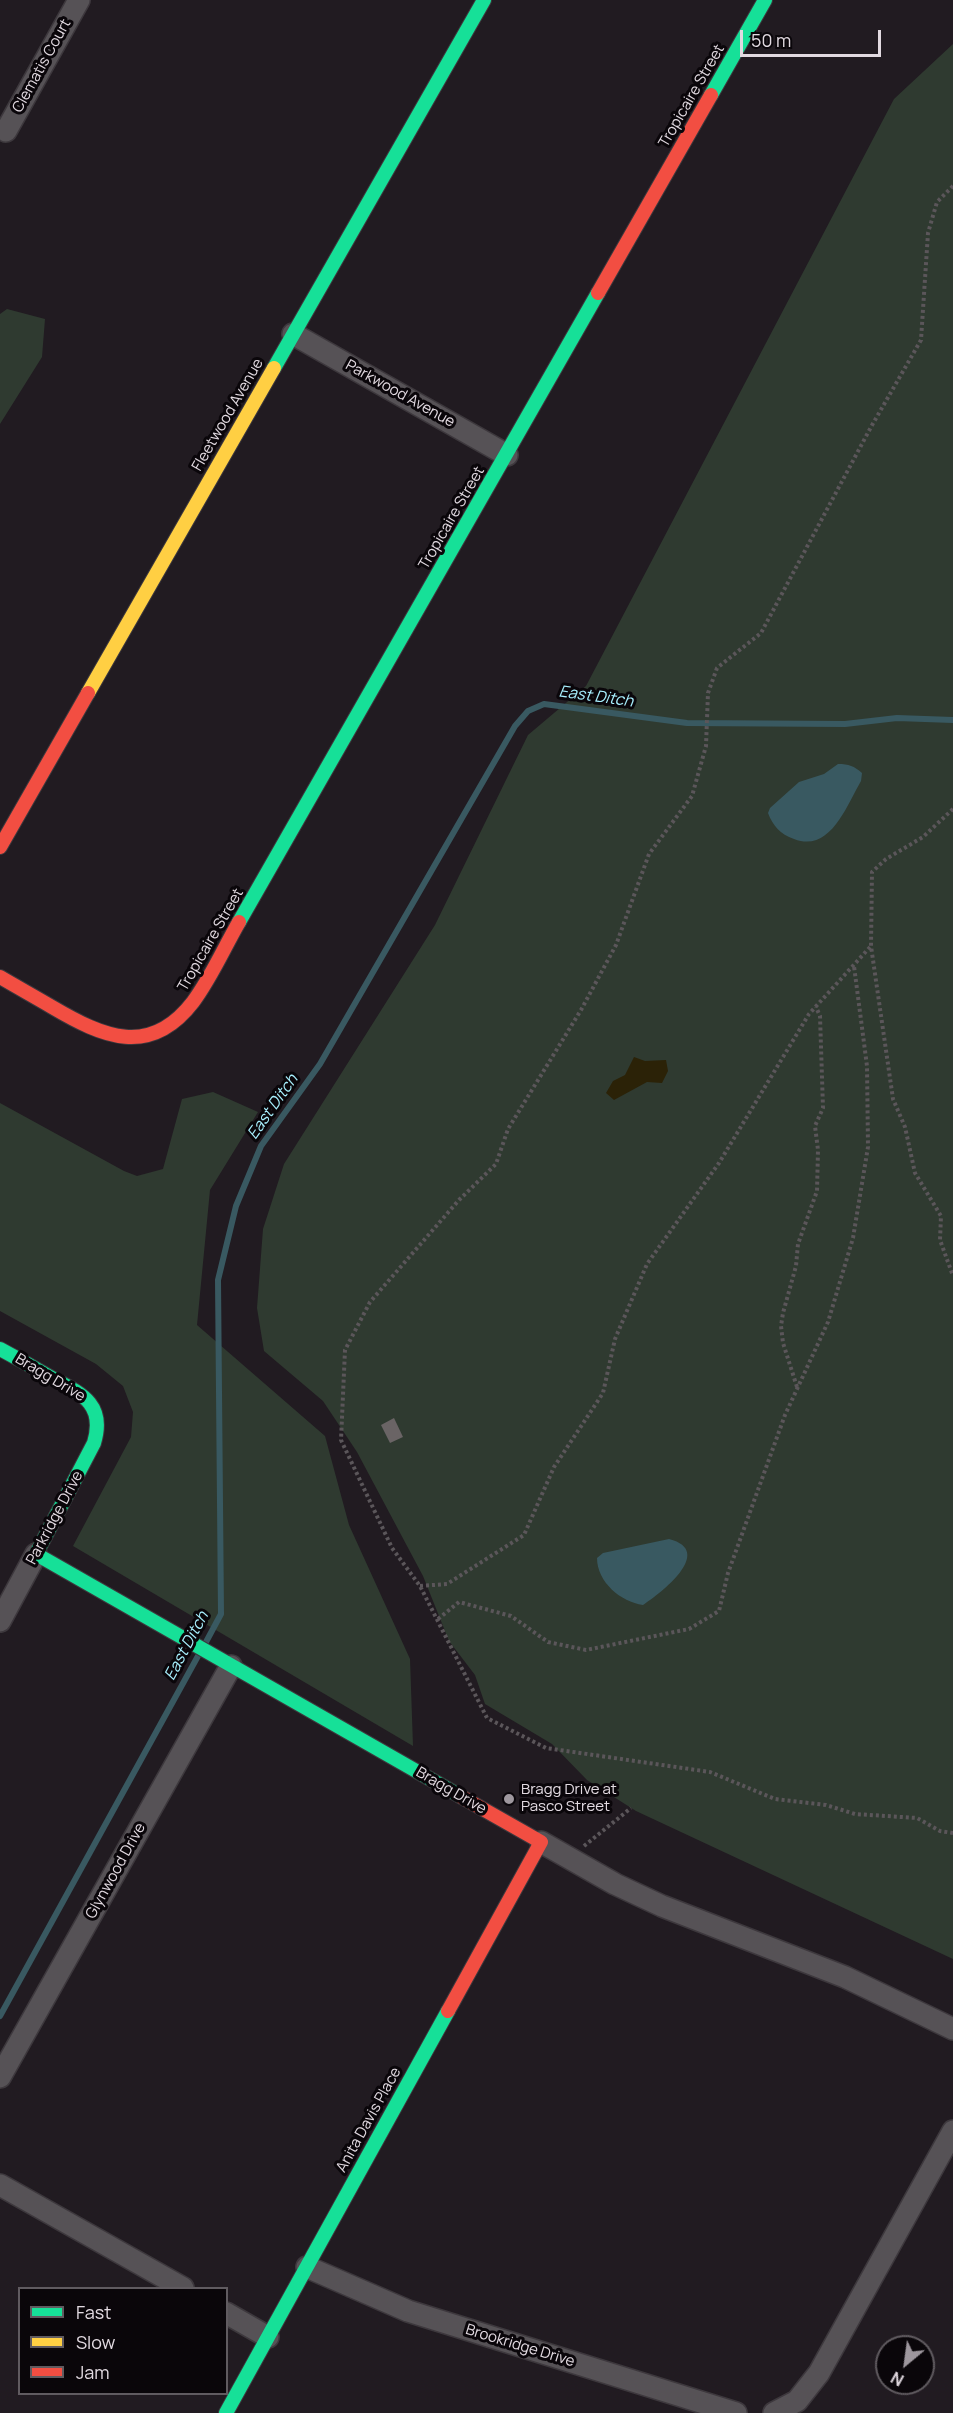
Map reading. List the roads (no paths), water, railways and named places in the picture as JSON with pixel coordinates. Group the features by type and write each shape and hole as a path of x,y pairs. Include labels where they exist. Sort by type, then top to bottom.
{"street":[{"name":"Clematis Court","path":"6,131 79,0"},
{"name":"Fleetwood Avenue","path":"0,847 484,0"},
{"name":"Tropicaire Street","path":"0,977 94,1032 136,1039 150,1037 172,1026 199,994 765,0"},
{"name":"Parkwood Avenue","path":"293,334 507,455"},
{"name":"Bragg Drive","path":"0,1349 84,1395 96,1412"},
{"name":"Parkridge Drive","path":"0,1621 94,1443 99,1430 96,1412"},
{"name":"Bragg Drive","path":"36,1554 615,1884 662,1906 883,1994 953,2030"},
{"name":"Glynwood Drive","path":"0,2077 223,1661"},
{"name":"Anita Davis Place","path":"226,2413 541,1842"},
{"path":"774,2413 797,2401 819,2373 953,2131"},
{"path":"0,2185 179,2287"},
{"name":"Brookridge Drive","path":"307,2267 408,2311 736,2413"},
{"path":"228,2314 268,2337"}],"water":[{"path":"838,764 851,766 862,773 861,781 835,825 818,840 807,842 794,839 781,832 770,818 768,813 770,808 799,782 824,774"},
{"path":"669,1539 682,1545 687,1553 686,1562 661,1592 643,1605 619,1595 601,1575 597,1558 603,1553"}],"waterway":[{"name":"East Ditch","path":"206,1642 221,1614 218,1280 236,1206 261,1146 320,1064 515,726 528,711 544,704 687,723 845,724 897,718 953,720"},
{"name":"East Ditch","path":"0,2016 198,1656"}],"place":[{"name":"Bragg Drive at Pasco Street","path":"509,1799"}]}
